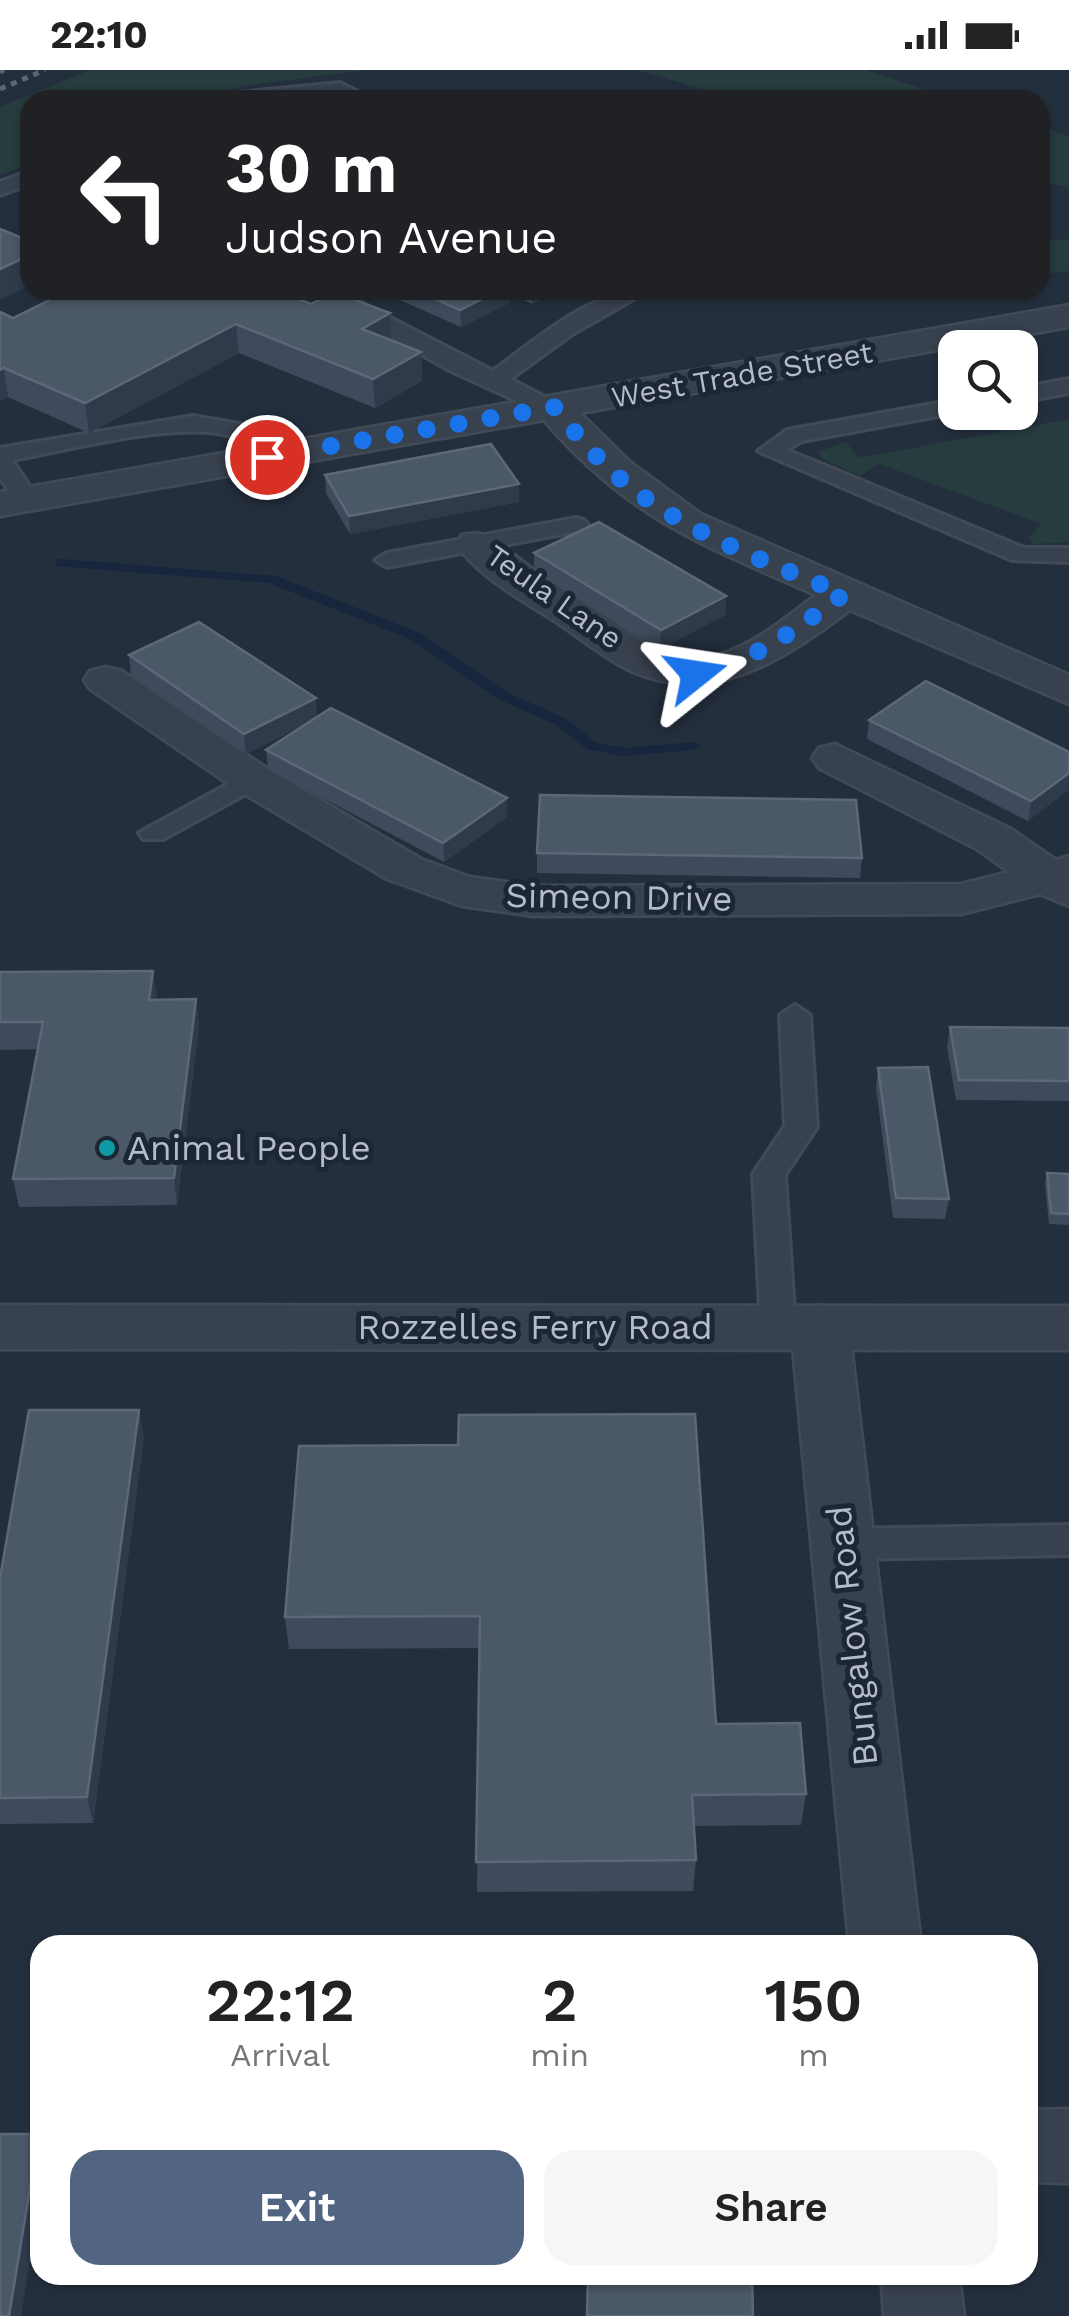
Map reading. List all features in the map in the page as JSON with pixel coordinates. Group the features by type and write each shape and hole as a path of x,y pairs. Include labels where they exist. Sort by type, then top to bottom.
{"street":[{"name":"West Trade Street","path":"13,501 1069,316"},
{"path":"551,408 630,487 687,523 1069,691"},
{"name":"Teula Lane","path":"477,544 506,572 652,664 696,674 734,666 784,638 844,594"},
{"name":"Simeon Drive","path":"106,680 252,779 404,869 462,891 534,901 961,899 1064,880"},
{"path":"835,758 994,838 1064,880"},
{"name":"Rozzelles Ferry Road","path":"0,1327 1069,1328"},
{"name":"Bungalow Road","path":"799,1327 842,1544 884,1935"},
{"path":"1038,2146 1069,2146"},
{"path":"921,2285 924,2316"}],"lane":[{"path":"338,300 456,364 551,408"},
{"path":"495,380 563,330 619,300"},
{"path":"1038,392 1069,386"},
{"path":"938,410 795,436 770,451 1021,555 1069,555"},
{"path":"13,501 0,458 193,424 243,431 267,457"},
{"path":"387,560 576,525"},
{"path":"152,833 252,779"},
{"path":"795,1014 802,1127 769,1174 799,1327"},
{"path":"842,1544 1069,1540"}],"green space":[{"path":"90,70 366,70 231,90 41,90"},
{"path":"637,70 865,70 927,90 706,90"},
{"path":"20,99 20,168 0,175 0,107"},
{"path":"1050,129 1069,136 1069,188 1050,183"},
{"path":"1069,239 1069,271 1050,274 1050,241"},
{"path":"1069,419 1069,542 1034,544 1029,538 1042,524 879,464 860,476 823,459 818,452 846,442 859,458 1010,430 1038,430 1038,425"}],"building":[{"path":"0,229 20,237 20,260 0,269"},
{"path":"50,300 301,300 311,304 319,300 355,300 390,313 362,329 421,352 373,379 236,324 85,403 4,368 0,370 0,312 13,318"},
{"path":"438,300 480,300 460,310"},
{"path":"491,444 519,484 349,516 325,475"},
{"path":"599,522 726,596 661,630 534,553"},
{"path":"199,622 316,698 244,734 129,655"},
{"path":"926,681 1069,752 1069,773 1031,801 869,720"},
{"path":"331,708 507,798 443,843 266,750"},
{"path":"540,795 856,800 862,858 537,853"},
{"name":"Animal People","path":"153,971 149,1000 196,999 174,1178 13,1179 43,1022 0,1022 0,972"},
{"path":"950,1027 1069,1028 1069,1081 959,1080"},
{"path":"928,1067 949,1199 896,1198 878,1068"},
{"path":"1047,1173 1069,1174 1069,1214 1051,1213"},
{"path":"29,1410 139,1410 87,1797 0,1798 0,1578"},
{"path":"695,1414 716,1724 800,1723 806,1794 692,1795 696,1860 476,1862 480,1616 285,1617 299,1446 458,1445 459,1415"},
{"path":"0,2134 30,2134 30,2189 9,2316 0,2316"},
{"path":"588,2285 752,2285 753,2316 587,2316"}],"waterway":[{"path":"61,563 271,579 415,636 503,696 560,721 592,746 623,752 694,746"}],"railway":[{"path":"0,72 4,70"},
{"path":"0,89 45,70"}],"place":[{"name":"Animal People","path":"107,1148"}],"route":[{"path":"267,457 554,407 593,454 630,487 687,523 844,594 784,638 734,666 696,674"}]}
